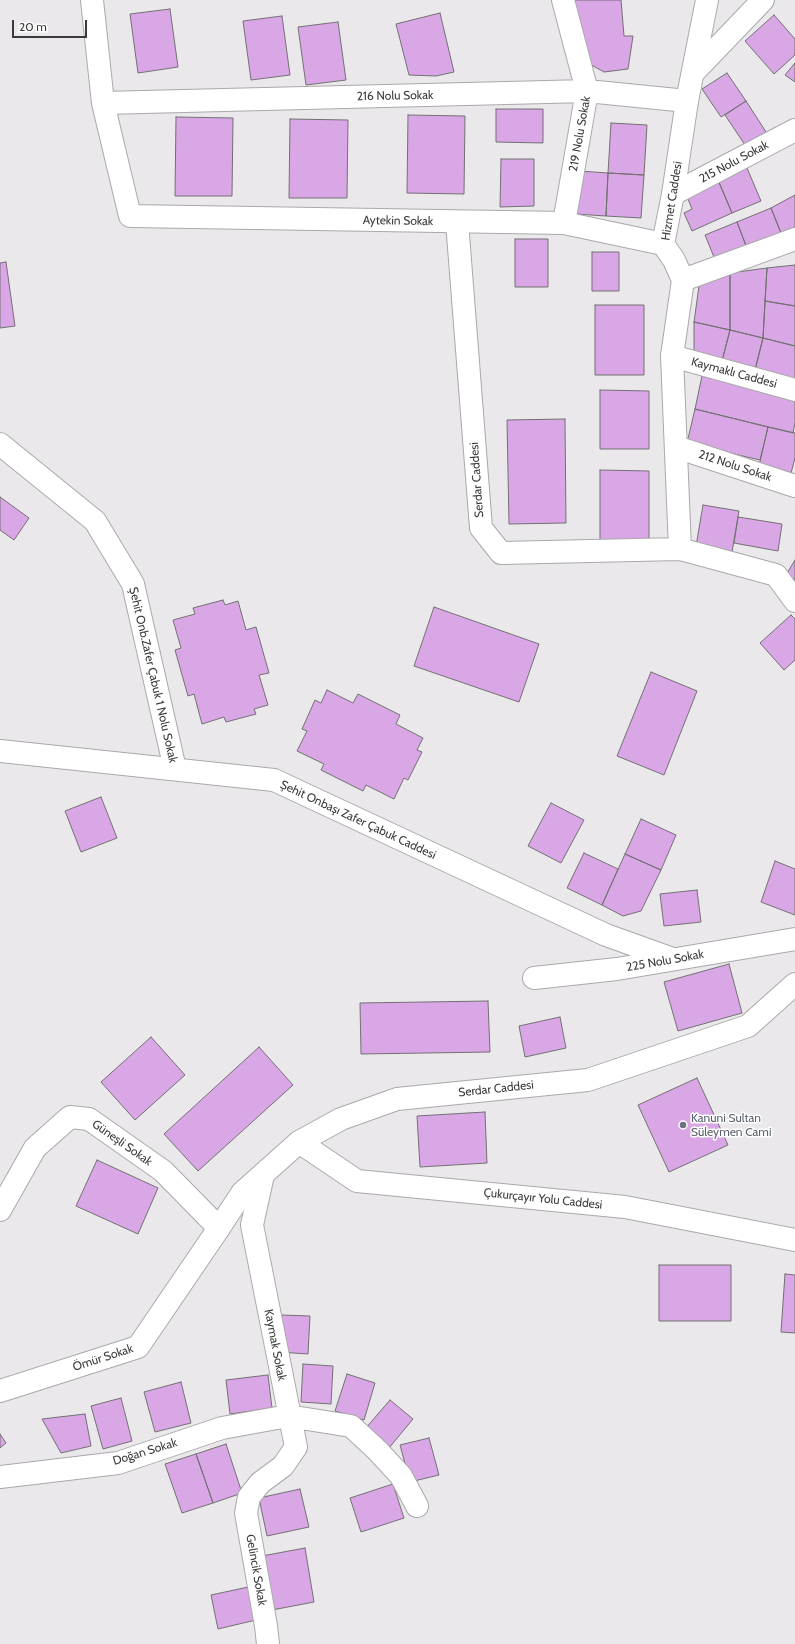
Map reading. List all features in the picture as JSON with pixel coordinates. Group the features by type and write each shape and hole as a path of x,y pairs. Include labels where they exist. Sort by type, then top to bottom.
{"street":[{"path":"92,0 103,103"},
{"name":"219 Nolu Sokak","path":"564,0 587,91 564,223"},
{"name":"Hizmet Caddesi","path":"683,280 674,260 663,244 673,194 687,101 707,0"},
{"path":"693,73 763,0"},
{"name":"216 Nolu Sokak","path":"103,103 587,91 687,101"},
{"name":"Aytekin Sokak","path":"103,103 130,216 564,223 663,244"},
{"name":"215 Nolu Sokak","path":"673,194 795,130"},
{"name":"Serdar Caddesi","path":"458,222 481,528 501,553 680,549 776,575 795,601"},
{"path":"680,549 672,356 683,280 795,239"},
{"name":"Kaymaklı Caddesi","path":"672,356 795,390"},
{"name":"Şehit Onb.Zafer Çabuk 1 Nolu Sokak","path":"0,444 95,521 133,584 175,769"},
{"name":"212 Nolu Sokak","path":"676,447 795,486"},
{"name":"Şehit Onbaşı Zafer Çabuk Caddesi","path":"0,751 274,780 606,935 673,960"},
{"name":"225 Nolu Sokak","path":"534,978 617,970 795,939"},
{"name":"Serdar Caddesi","path":"219,1228 242,1193 299,1142 341,1119 397,1099 588,1080 748,1026 795,984"},
{"name":"Güneşli Sokak","path":"0,1210 35,1148 70,1117 89,1119 163,1171 219,1228"},
{"name":"Çukurçayır Yolu Caddesi","path":"299,1142 357,1181 625,1206 795,1240"},
{"name":"Kaymak Sokak","path":"249,1496 260,1483 283,1466 296,1447 288,1416 252,1224 263,1175"},
{"name":"Ömür Sokak","path":"0,1391 138,1347 219,1228"},
{"name":"Doğan Sokak","path":"0,1477 118,1462 222,1428 288,1416 351,1426 377,1450 401,1476 417,1506"},
{"name":"Gelincik Sokak","path":"249,1496 246,1513 268,1644"}],"building":[{"path":"573,0 621,0 624,36 633,36 628,69 604,72 588,63"},
{"path":"170,9 178,67 138,73 130,14"},
{"path":"440,13 454,72 436,76 409,75 396,24"},
{"path":"774,15 795,39 795,55 774,74 745,41"},
{"path":"282,16 290,75 251,80 243,21"},
{"path":"338,22 346,80 306,85 298,27"},
{"path":"795,63 795,82 785,75"},
{"path":"727,73 746,101 721,117 702,89"},
{"path":"746,101 768,135 747,148 725,115"},
{"path":"496,109 543,109 543,143 496,142"},
{"path":"408,115 465,116 464,194 407,193"},
{"path":"176,117 233,118 232,196 175,196"},
{"path":"290,119 348,120 347,198 289,198"},
{"path":"611,123 647,125 644,175 608,173"},
{"path":"501,159 534,159 534,206 500,207"},
{"path":"747,168 761,201 732,213 718,180"},
{"path":"579,171 608,173 606,216 576,214"},
{"path":"608,173 644,175 641,218 606,216"},
{"path":"718,180 732,213 692,231 684,213 692,209 686,194"},
{"path":"795,195 795,238 783,238 771,208"},
{"path":"771,208 783,238 748,251 737,222"},
{"path":"737,222 748,251 716,262 705,235"},
{"path":"515,239 548,239 548,287 515,287"},
{"path":"592,252 619,252 619,291 592,291"},
{"path":"6,262 15,326 0,328 0,263"},
{"path":"795,265 795,306 765,301 767,268"},
{"path":"767,268 763,338 730,330 730,273"},
{"path":"730,273 730,330 694,322 699,286"},
{"path":"765,301 795,306 795,346 763,338"},
{"path":"595,305 644,305 644,375 595,375"},
{"path":"694,322 730,330 722,361 694,354"},
{"path":"730,330 763,338 755,370 722,361"},
{"path":"763,338 795,346 795,380 755,370"},
{"path":"702,376 795,398 795,423 793,433 695,409"},
{"path":"600,390 649,391 649,449 600,449"},
{"path":"695,409 768,427 760,460 687,443"},
{"path":"565,419 566,523 509,524 507,420"},
{"path":"768,427 795,433 795,458 791,473 759,466"},
{"path":"600,470 649,471 649,540 600,540"},
{"path":"0,497 29,518 14,540 0,530"},
{"path":"703,505 739,511 732,552 696,546"},
{"path":"738,517 782,524 778,551 734,543"},
{"path":"795,560 795,580 786,575"},
{"path":"223,600 225,605 238,601 246,630 256,627 269,673 259,675 268,705 254,709 256,714 226,722 224,717 202,724 194,694 188,696 175,650 181,648 173,620 195,614 193,608"},
{"path":"434,607 539,644 519,702 414,666"},
{"path":"791,615 795,619 795,660 784,670 760,643"},
{"path":"651,672 697,691 664,775 617,756"},
{"path":"327,690 353,703 358,694 400,715 396,724 423,738 417,750 422,752 408,780 404,778 394,799 366,785 363,791 321,770 324,764 297,751 307,731 302,729 315,700 321,703"},
{"path":"101,797 117,838 81,852 65,811"},
{"path":"551,803 584,820 561,863 528,846"},
{"path":"641,819 676,835 661,870 625,854"},
{"path":"584,853 618,869 602,905 567,888"},
{"path":"625,854 661,870 641,911 623,916 602,905"},
{"path":"775,861 795,869 795,915 761,902"},
{"path":"697,890 701,922 664,926 660,894"},
{"path":"729,964 742,1013 678,1031 664,982"},
{"path":"488,1001 490,1052 361,1054 360,1003"},
{"path":"560,1017 566,1048 525,1057 519,1026"},
{"path":"151,1037 185,1075 135,1120 101,1082"},
{"path":"259,1047 293,1085 198,1171 164,1134"},
{"name":"Kanuni Sultan Süleymen Cami","path":"697,1078 728,1145 669,1172 638,1105"},
{"path":"485,1112 487,1163 420,1167 417,1116"},
{"path":"97,1160 158,1188 138,1234 76,1206"},
{"path":"659,1265 731,1265 731,1321 659,1321"},
{"path":"785,1274 795,1275 795,1333 781,1332"},
{"path":"281,1315 310,1316 308,1354 279,1352"},
{"path":"303,1364 333,1366 331,1404 301,1402"},
{"path":"347,1374 375,1383 364,1420 335,1411"},
{"path":"268,1375 272,1408 230,1414 226,1380"},
{"path":"181,1382 191,1423 155,1432 144,1392"},
{"path":"121,1398 132,1441 103,1449 91,1406"},
{"path":"390,1400 413,1419 389,1448 365,1429"},
{"path":"85,1414 91,1446 61,1453 42,1419"},
{"path":"0,1434 6,1443 0,1448"},
{"path":"429,1438 439,1475 410,1482 400,1445"},
{"path":"226,1444 242,1493 213,1503 196,1454"},
{"path":"196,1454 213,1503 182,1513 165,1464"},
{"path":"393,1484 404,1518 361,1532 350,1498"},
{"path":"300,1489 309,1527 267,1536 259,1498"},
{"path":"305,1548 314,1602 272,1610 262,1556"},
{"path":"253,1586 260,1619 218,1629 211,1595"}],"place":[{"name":"Kanuni Sultan Süleymen Cami","path":"683,1125"}]}
